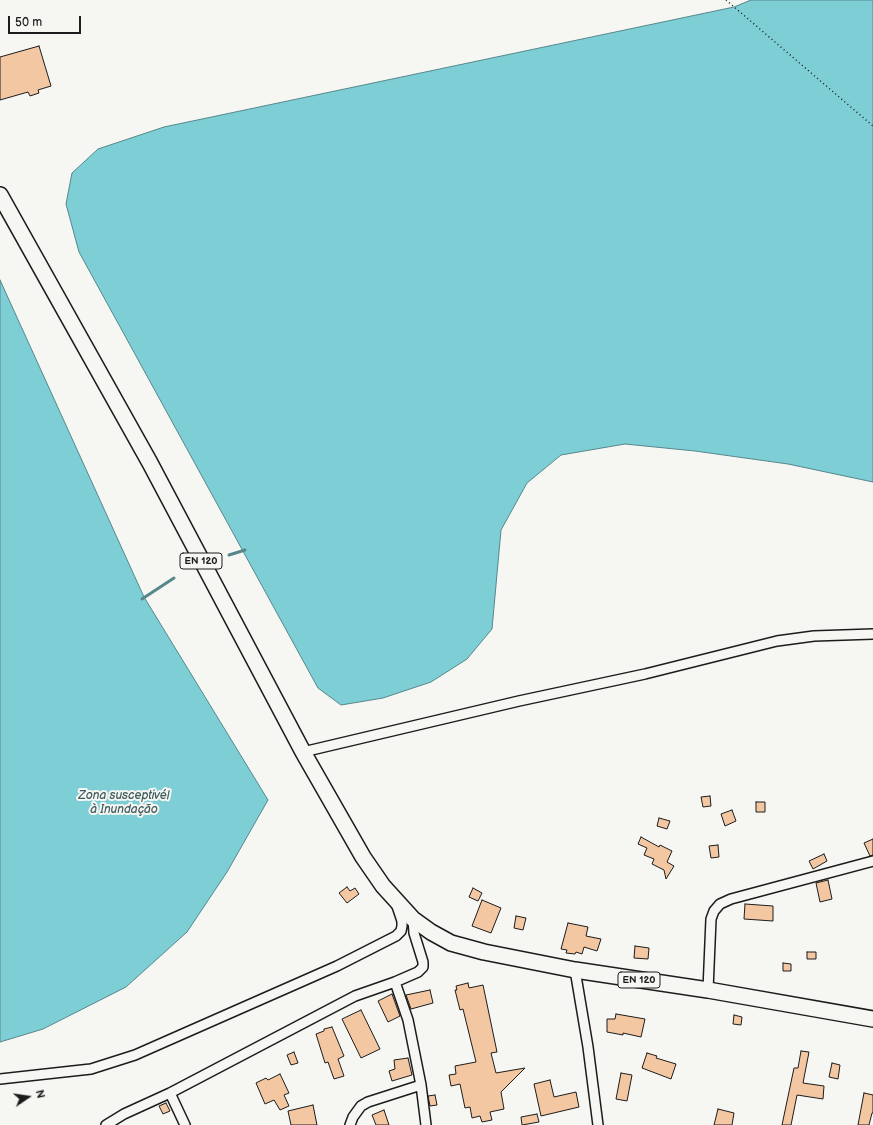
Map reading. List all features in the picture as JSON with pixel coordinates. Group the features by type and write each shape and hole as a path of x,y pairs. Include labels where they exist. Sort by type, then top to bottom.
{"main road":[{"name":"EN 120","path":"0,195 150,463 303,752 362,857 383,886 413,918 431,932 451,943 484,952 576,970 708,990 873,1019"}],"street":[{"path":"303,752 518,701 645,674 777,641 814,636 873,634"},
{"path":"708,990 711,919 720,904 731,899 873,861"},
{"path":"0,1079 91,1069 135,1055 337,966 396,936 401,931 402,921 396,900"},
{"path":"106,1125 124,1114 170,1093 243,1054 298,1027 348,999 418,972 423,967 423,962 414,933 413,918"},
{"path":"576,970 598,1125"},
{"path":"395,982 408,1020 421,1085 426,1125"},
{"path":"350,1125 360,1106 382,1096 421,1085"},
{"path":"170,1093 185,1125"}],"path":[{"path":"726,0 873,126"}],"water":[{"path":"751,0 873,0 873,482 788,464 695,451 625,444 561,455 527,483 501,530 492,629 467,659 431,682 383,698 341,705 318,688 79,252 66,204 72,173 98,149 164,127 734,7"},
{"name":"Zona susceptivél à Inundação","path":"0,280 144,597 268,800 227,872 187,932 126,987 43,1029 0,1042"}],"building":[{"path":"39,46 51,86 38,90 39,93 30,96 28,92 0,100 0,57"},
{"path":"710,796 711,806 703,807 701,797"},
{"path":"756,802 765,802 765,812 756,812"},
{"path":"732,810 736,821 725,826 721,814"},
{"path":"659,818 670,821 667,829 657,826"},
{"path":"641,837 659,847 660,845 672,851 667,862 674,866 666,879 664,870 652,864 654,859 644,855 647,848 638,844"},
{"path":"873,839 873,855 870,856 864,843"},
{"path":"718,845 719,857 711,858 709,846"},
{"path":"824,854 827,861 813,869 809,861"},
{"path":"828,880 832,899 820,902 816,883"},
{"path":"347,887 350,891 355,888 359,894 347,903 339,893"},
{"path":"473,888 482,893 478,901 469,897"},
{"path":"482,900 501,908 491,933 472,926"},
{"path":"745,904 773,906 773,921 744,919"},
{"path":"516,916 526,918 523,930 514,928"},
{"path":"568,923 588,927 586,936 601,939 597,951 584,947 582,954 576,952 575,954 566,953 567,950 561,949"},
{"path":"635,946 649,948 648,959 634,958"},
{"path":"807,952 816,952 816,959 807,959"},
{"path":"783,963 791,964 791,971 783,971"},
{"path":"468,983 469,988 483,985 497,1052 491,1053 496,1073 525,1068 501,1092 504,1109 490,1112 492,1120 482,1122 480,1116 472,1118 470,1107 465,1108 460,1084 451,1086 449,1075 456,1074 455,1066 476,1062 463,1009 460,1010 455,990 457,990 456,986"},
{"path":"430,990 433,1003 411,1009 406,995"},
{"path":"392,994 400,1016 388,1022 378,1001"},
{"path":"361,1010 380,1049 361,1058 342,1019"},
{"path":"616,1014 645,1019 641,1037 623,1033 623,1035 607,1032 607,1019 615,1019"},
{"path":"734,1015 742,1017 741,1025 733,1024"},
{"path":"332,1027 344,1056 338,1059 344,1076 334,1079 328,1062 325,1063 316,1034 324,1031 324,1029"},
{"path":"801,1051 809,1052 803,1083 824,1086 823,1099 797,1095 791,1125 782,1125 794,1068 798,1068"},
{"path":"294,1052 298,1063 291,1065 287,1055"},
{"path":"647,1053 657,1056 656,1058 676,1064 671,1079 642,1068"},
{"path":"408,1058 412,1075 392,1081 389,1071 395,1069 394,1060"},
{"path":"832,1063 840,1065 838,1079 829,1077"},
{"path":"621,1073 632,1075 627,1101 616,1099"},
{"path":"280,1074 289,1093 284,1095 289,1106 280,1110 274,1100 265,1104 256,1083 266,1078 268,1080"},
{"path":"550,1080 554,1097 576,1092 579,1107 541,1116 534,1084"},
{"path":"864,1093 873,1095 873,1113 869,1125 858,1125"},
{"path":"435,1095 437,1105 430,1106 428,1096"},
{"path":"166,1103 170,1111 163,1114 159,1106"},
{"path":"313,1105 317,1125 291,1125 288,1111"},
{"path":"718,1109 734,1113 732,1125 714,1125"},
{"path":"384,1110 389,1125 376,1125 372,1115"},
{"path":"537,1114 539,1122 522,1125 521,1117"}],"waterway":[{"path":"229,555 245,550"},
{"path":"142,599 174,578"}]}
